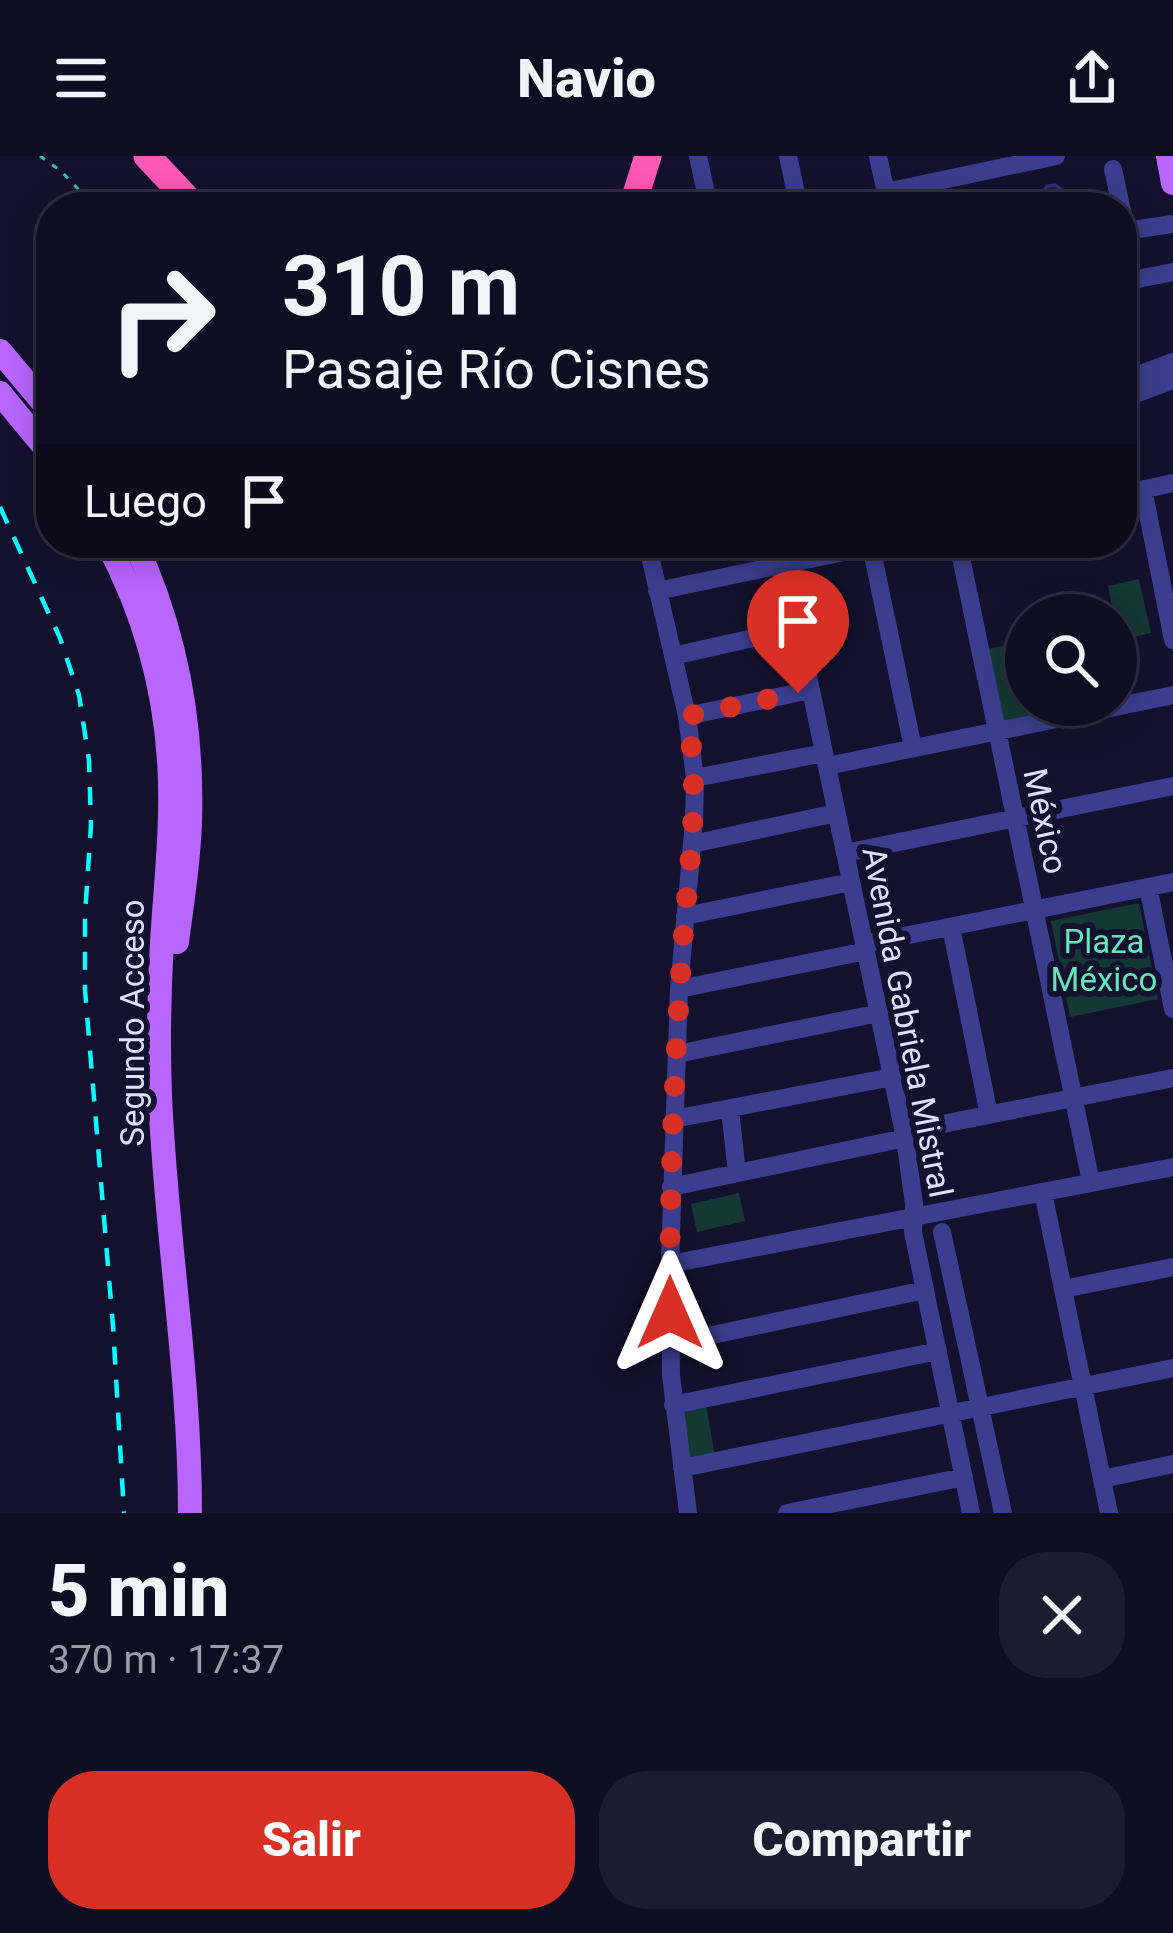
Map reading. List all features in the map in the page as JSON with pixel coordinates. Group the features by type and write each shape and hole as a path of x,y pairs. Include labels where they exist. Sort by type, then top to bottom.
{"highway":[{"path":"147,156 181,192"},
{"path":"637,192 648,156"}],"main road":[{"path":"1168,156 1173,183"},
{"path":"0,351 36,394"},
{"path":"0,393 36,437"},
{"name":"Segundo Acceso","path":"114,558 148,640 162,698 169,759 159,1058 190,1513"},
{"name":"Segundo Acceso","path":"142,558 175,650 189,758 190,824 176,952 173,1059 206,1513"}],"street":[{"path":"698,156 706,192"},
{"path":"788,156 796,192"},
{"path":"878,156 884,192"},
{"path":"926,192 1056,156"},
{"path":"1113,170 1118,192"},
{"path":"1137,229 1173,224"},
{"path":"1137,279 1173,272"},
{"path":"1137,379 1173,362"},
{"path":"1137,384 1173,380"},
{"path":"1137,490 1173,483"},
{"path":"1143,489 1173,640"},
{"path":"650,558 687,716 695,778 680,989 670,1264 673,1406 688,1513"},
{"name":"Avenida Gabriela Mistral","path":"783,558 904,1135 914,1232 971,1513"},
{"path":"657,590 817,558"},
{"path":"881,558 913,748"},
{"name":"México","path":"961,558 1090,1182"},
{"path":"673,656 797,628"},
{"path":"687,716 811,690"},
{"path":"695,778 913,748 1173,695"},
{"path":"844,853 1173,787"},
{"path":"692,844 836,813"},
{"path":"680,989 1173,882"},
{"path":"685,916 851,883"},
{"path":"1148,887 1173,1009"},
{"path":"951,927 989,1115"},
{"path":"677,1054 879,1013"},
{"path":"674,1120 892,1077"},
{"path":"671,1187 1173,1078"},
{"path":"730,1108 737,1173"},
{"path":"670,1264 1173,1167"},
{"path":"1043,1192 1109,1513"},
{"path":"942,1232 1003,1513"},
{"path":"1063,1289 1173,1267"},
{"path":"670,1344 926,1290"},
{"path":"673,1406 938,1351"},
{"path":"682,1468 1173,1368"},
{"path":"1102,1478 1173,1464"},
{"path":"787,1513 964,1477"}],"path":[{"path":"40,156 81,192"}],"green space":[{"path":"1139,579 1151,633 1137,636 1137,594 1110,594 1108,586"},
{"path":"1005,645 1004,721 988,649"},
{"name":"Plaza México","path":"1139,903 1158,999 1070,1017 1051,921"},
{"path":"739,1193 745,1221 697,1232 691,1204"},
{"path":"706,1405 715,1456 686,1461 677,1410"}],"building":[{"path":"1055,185 1064,192 1040,192"}],"railway":[{"path":"0,507 60,638 79,695 89,760 85,990 124,1513"}],"route":[{"path":"670,1313 680,989 695,800 687,716 798,693"}]}
